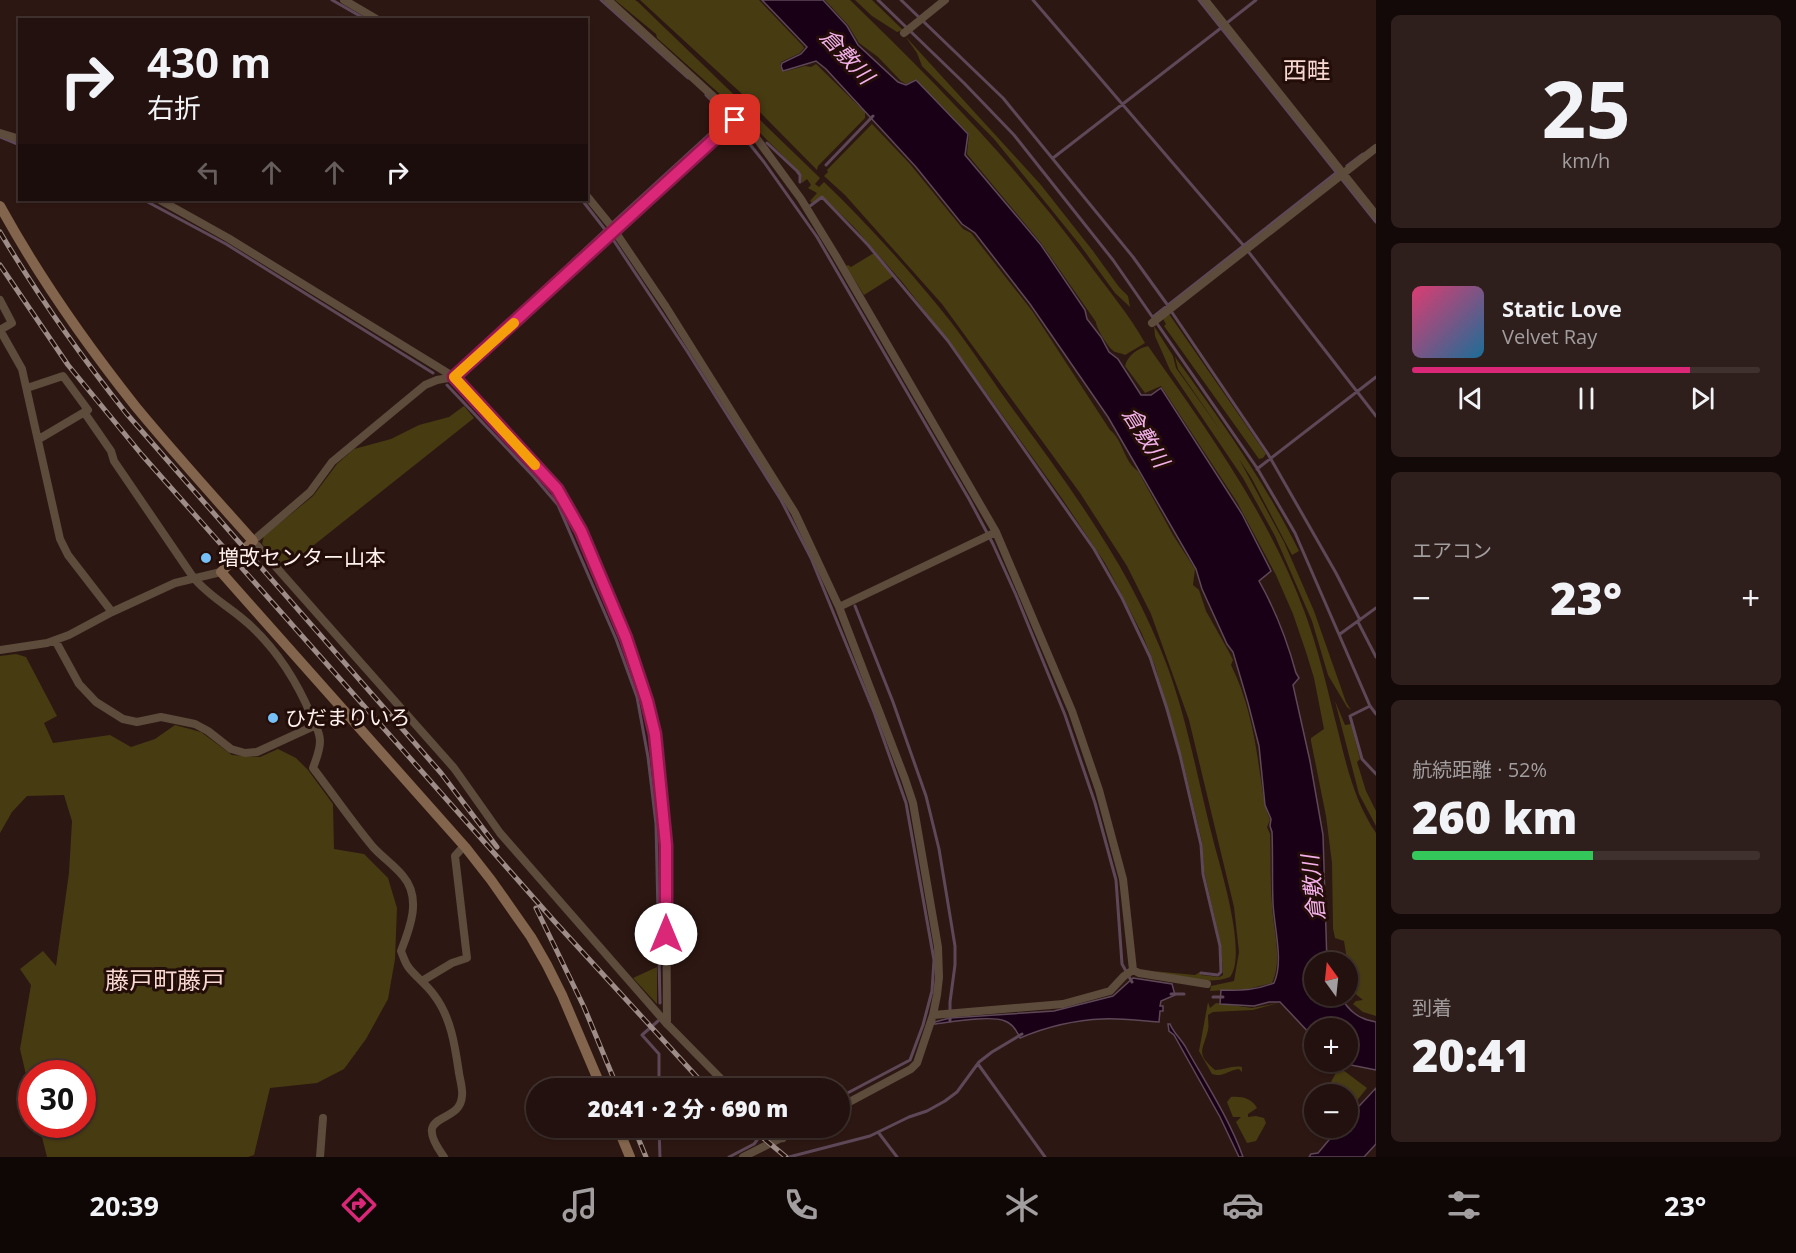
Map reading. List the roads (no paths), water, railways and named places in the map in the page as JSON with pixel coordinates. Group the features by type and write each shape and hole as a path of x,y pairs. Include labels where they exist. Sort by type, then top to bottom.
{"street":[{"path":"344,0 375,18"},
{"path":"608,0 734,121 752,132 801,199 842,266 991,534 1072,711 1099,790 1123,879 1129,973"},
{"path":"907,30 945,0"},
{"path":"1205,0 1340,175 1376,215"},
{"path":"0,650 22,648 55,640 175,583 221,572 310,492 332,462 425,386 437,380 454,377 611,230 734,121"},
{"path":"1,133 18,138"},
{"path":"1155,321 1376,148"},
{"path":"588,198 716,384 795,513 839,607 913,803 938,946 939,977 931,1021 919,1057 911,1069 850,1102"},
{"path":"162,201 248,250 454,377 557,489 570,509 626,638 644,690 655,734 666,845 667,1024"},
{"path":"0,207 57,300 106,369 138,408 453,768 500,833 667,1024 720,1078"},
{"path":"0,300 12,323 0,330 22,369 60,539 68,555 112,612"},
{"path":"27,388 63,376 88,410 39,439"},
{"path":"84,412 111,451 114,461 193,578 205,592 252,627 279,657 297,684 316,725 320,740 319,752 313,768 374,848 404,877 409,886 413,900 413,918 401,951 409,967 436,996 446,1015 457,1057 463,1095 461,1104 434,1124 431,1129 435,1145 444,1157"},
{"path":"839,607 991,534"},
{"path":"221,572 464,846 503,896 536,946 562,995 597,1078"},
{"path":"55,640 79,684 96,702 123,719 137,722 161,717 195,724 231,749 245,753 257,752 316,725"},
{"path":"422,981 452,963 467,958 455,856 464,846"},
{"path":"931,1021 950,1014 1063,1004 1110,991 1129,973 1207,984"},
{"path":"320,1157 323,1118"},
{"path":"622,1138 630,1157"},
{"path":"743,1157 783,1138"}],"water":[{"name":"倉敷川","path":"762,0 823,0 847,26 858,45 898,82 906,85 916,80 968,134 965,155 1041,245 1085,310 1087,319 1109,352 1118,359 1141,395 1151,395 1161,388 1242,514 1271,571 1259,581 1271,603 1299,678 1293,685 1323,835 1327,952 1304,952 1304,1006 1347,1006 1364,1019 1376,1022 1376,1070 1358,1066 1358,1018 1304,1018 1304,1027 1280,1002 1254,1006 1220,1004 1221,990 1242,990 1274,983 1278,965 1273,903 1271,819 1265,805 1259,746 1233,652 1227,644 1202,589 1196,569 1108,417 1030,304 975,233 962,224 916,167 826,69 816,61 783,71 782,63 801,54 807,47"},
{"path":"1133,978 1172,984 1175,995 1161,1001 1160,1006 1163,1006 1163,1011 1160,1011 1159,1022 1124,1019 1082,1021 1050,1027 1020,1038 1010,1024 998,1019 934,1024 950,1018 1054,1011 1113,996"},
{"path":"1168,1024 1185,1046 1216,1100 1243,1157 1239,1157 1220,1117 1174,1035 1169,1031"},
{"path":"1376,1088 1376,1144 1364,1157 1309,1157 1311,1154 1318,1153 1331,1138 1358,1138 1358,1107"}],"waterway":[{"path":"332,0 364,18"},
{"path":"601,0 688,78"},
{"path":"878,0 1014,135 1113,260 1257,468 1295,533 1370,706 1376,714"},
{"path":"901,0 1003,98 1133,257 1169,307"},
{"path":"1033,0 1244,246 1376,416"},
{"path":"1199,0 1376,222"},
{"path":"1228,22 1256,0"},
{"path":"1053,158 1221,28"},
{"path":"706,95 728,117 764,162 817,237 993,544 1065,715 1095,803 1116,880 1122,964 1132,982"},
{"path":"826,165 873,116"},
{"path":"610,225 728,117"},
{"path":"0,137 18,144"},
{"path":"767,143 797,171 800,175 800,182"},
{"path":"1347,166 1363,154"},
{"path":"1153,317 1336,173"},
{"path":"810,206 822,197 868,245 948,341 1094,549 1122,598 1150,657 1167,709 1201,845 1203,874 1220,946 1221,972 1218,975 1201,973"},
{"path":"146,201 226,244 433,373"},
{"path":"583,201 614,241 687,351 781,500 811,558 874,712 906,803 934,960 932,991 910,1060 850,1092"},
{"path":"456,370 605,230"},
{"path":"1171,311 1268,454 1360,620"},
{"path":"1257,469 1376,377"},
{"path":"447,385 558,505 616,639 637,697 648,757 656,824 660,1003"},
{"path":"855,606 893,702 926,796 939,849 955,946 950,1021"},
{"path":"1340,634 1376,608"},
{"path":"1358,622 1376,657"},
{"path":"1370,706 1350,716 1362,759 1376,774"},
{"path":"1171,994 1184,994"},
{"path":"1213,997 1223,997"},
{"path":"658,1021 642,1035 659,1054 659,1078"},
{"path":"789,1157 870,1136 927,1111 957,1092 979,1062 1022,1034"},
{"path":"978,1064 1045,1157"},
{"path":"878,1132 897,1157"},
{"path":"659,1138 660,1157"},
{"path":"729,1157 754,1144 758,1138"}],"railway":[{"path":"0,232 60,325 126,413 441,773 497,847"},
{"path":"0,265 68,365 142,455 555,922 698,1078"},
{"path":"536,908 584,1007 613,1078"},
{"path":"638,1138 646,1157"},
{"path":"763,1138 786,1157"}],"place":[{"name":"増改センター山本","path":"206,558"},
{"name":"ひだまりいろ","path":"273,718"}],"district":[{"name":"西畦","path":"1307,71"},
{"name":"藤戸町藤戸","path":"165,981"}]}
